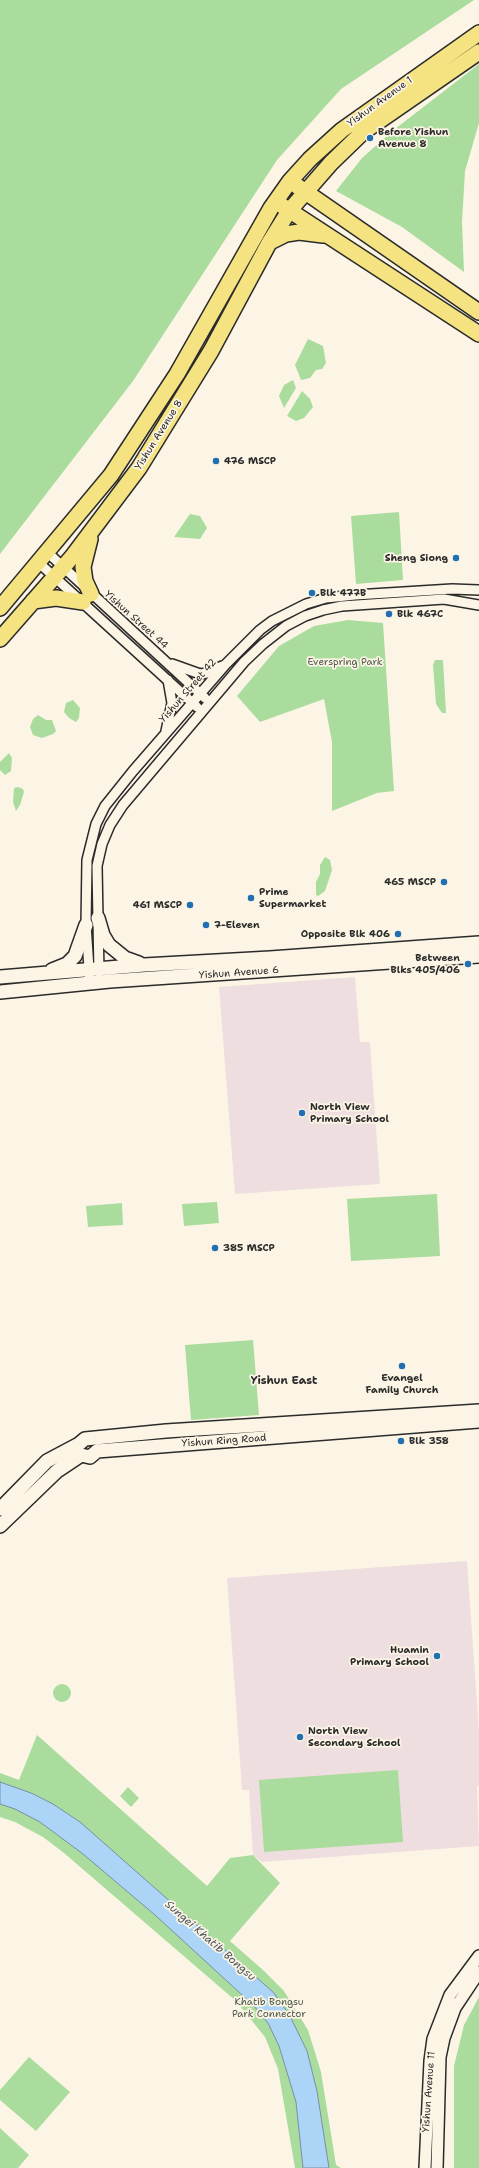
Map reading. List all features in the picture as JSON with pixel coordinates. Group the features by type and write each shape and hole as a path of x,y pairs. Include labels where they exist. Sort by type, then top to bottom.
{"main road":[{"name":"Yishun Avenue 1","path":"276,200 290,181 310,159 342,130 416,76 476,45"},
{"name":"Yishun Avenue 1","path":"289,211 346,148 363,132 476,45"},
{"path":"290,181 479,312"},
{"path":"276,200 289,211 330,235 479,334"},
{"name":"Yishun Avenue 8","path":"0,608 111,475 177,374 276,200"},
{"name":"Yishun Avenue 8","path":"0,639 92,530 143,461 211,351 269,243 289,211"},
{"path":"269,243 286,234 298,232 330,235"},
{"path":"33,601 56,598 87,598 83,567 92,530"},
{"path":"45,973 67,964 75,956 92,922 109,944 125,958 144,964"},
{"name":"Yishun Avenue 6","path":"0,977 144,964 270,958 479,943"},
{"name":"Yishun Avenue 6","path":"0,992 95,982 479,956"},
{"name":"Yishun Ring Road","path":"384,1423 479,1411"},
{"name":"Yishun Ring Road","path":"80,1450 90,1457 94,1445 166,1431 479,1421"},
{"name":"Yishun Ring Road","path":"0,1509 47,1461 80,1450"},
{"name":"Yishun Ring Road","path":"0,1526 80,1450"}],"street":[{"name":"Yishun Street 44","path":"43,558 87,598 168,680 202,712"},
{"name":"Yishun Street 44","path":"43,558 87,598 167,662 211,703"},
{"name":"Yishun Street 42","path":"95,982 92,922 86,860 96,824 105,806 226,664 272,621 306,604 326,598 452,589 479,590"},
{"name":"Yishun Street 42","path":"94,969 92,922 97,866 102,844 110,825 123,805 211,703 244,662 263,644 286,626 305,616 342,606 444,599 479,605"},
{"path":"167,662 200,674 207,673 226,664"},
{"path":"165,735 172,703 168,680"},
{"name":"Yishun Avenue 11","path":"425,2168 430,2061 433,2039 450,1995 479,1956"},
{"name":"Yishun Avenue 11","path":"438,2168 440,2065 444,2038 458,2002 479,1972"}],"shaded area":[{"name":"North View Primary School","path":"355,977 360,1042 370,1042 380,1184 235,1194 219,987"},
{"name":"North View Secondary School","path":"467,1561 479,1731 479,1786 477,1786 479,1846 262,1862 253,1855 249,1790 242,1790 227,1578"}],"green space":[{"path":"0,0 474,0 341,89 277,160 133,381 0,554"},
{"path":"479,64 479,123 465,171 462,222 464,272 402,227 336,191 362,158 395,129"},
{"path":"308,339 323,346 326,363 322,369 316,370 310,378 301,380 295,365"},
{"path":"293,380 296,388 284,408 279,396 284,385"},
{"path":"302,391 310,399 313,407 304,418 296,421 287,416"},
{"path":"399,512 403,580 356,584 351,516"},
{"path":"190,514 200,516 207,528 200,539 174,537"},
{"name":"Everspring Park","path":"348,620 383,623 394,791 377,793 332,811 332,742 324,699 260,722 237,696 279,646 314,626"},
{"path":"435,660 443,660 446,713 442,713 436,704 433,665"},
{"path":"73,700 80,708 79,718 76,722 69,718 64,712 66,703"},
{"path":"38,715 46,720 52,720 56,731 53,734 42,738 33,735 30,727 33,719"},
{"path":"9,753 12,758 11,771 5,775 0,770 0,762"},
{"path":"18,787 23,789 24,792 20,805 16,811 13,802 14,788"},
{"path":"325,857 330,860 332,870 325,891 318,896 316,895 316,882 320,874 320,865"},
{"path":"437,1194 440,1256 351,1261 347,1199"},
{"path":"217,1202 219,1223 184,1226 182,1204"},
{"path":"122,1203 123,1225 88,1227 86,1206"},
{"path":"253,1340 259,1415 191,1420 185,1345"},
{"path":"58,1684 66,1684 71,1689 69,1700 66,1702 58,1702 53,1697 53,1689"},
{"name":"Khatib Bongsu Park Connector","path":"37,1735 207,1886 230,1858 253,1855 280,1883 230,1941 284,1991 308,2030 321,2072 336,2165 341,2168 295,2168 278,2069 265,2037 236,2001 64,1853 43,1837 15,1822 0,1817 0,1773 19,1780"},
{"path":"398,1770 403,1842 264,1852 259,1780"},
{"path":"128,1787 139,1798 131,1807 120,1796"},
{"path":"479,1997 479,2168 454,2168 454,2066 464,2025"},
{"path":"29,2057 70,2092 36,2131 0,2100 0,2090"},
{"path":"0,2128 29,2155 18,2168 0,2168"}],"water":[{"name":"Sungei Khatib Bongsu","path":"0,1782 31,1793 53,1804 80,1822 274,1993 290,2016 307,2051 317,2091 329,2168 303,2168 296,2102 279,2046 268,2023 253,2005 155,1915 83,1854 40,1822 15,1809 0,1804"}],"place":[{"name":"Before Yishun Avenue 8","path":"370,138"},
{"name":"476 MSCP","path":"216,461"},
{"name":"Sheng Siong","path":"456,558"},
{"name":"Blk 477B","path":"312,593"},
{"name":"Blk 467C","path":"389,614"},
{"name":"465 MSCP","path":"444,882"},
{"name":"Prime Supermarket","path":"251,898"},
{"name":"461 MSCP","path":"190,905"},
{"name":"7-Eleven","path":"206,925"},
{"name":"Opposite Blk 406","path":"398,934"},
{"name":"Between Blks 405/406","path":"468,964"},
{"name":"North View Primary School","path":"302,1113"},
{"name":"385 MSCP","path":"215,1248"},
{"name":"Evangel Family Church","path":"402,1366"},
{"name":"Blk 358","path":"401,1441"},
{"name":"Huamin Primary School","path":"437,1656"},
{"name":"North View Secondary School","path":"300,1737"}],"district":[{"name":"Yishun East","path":"284,1381"}]}
